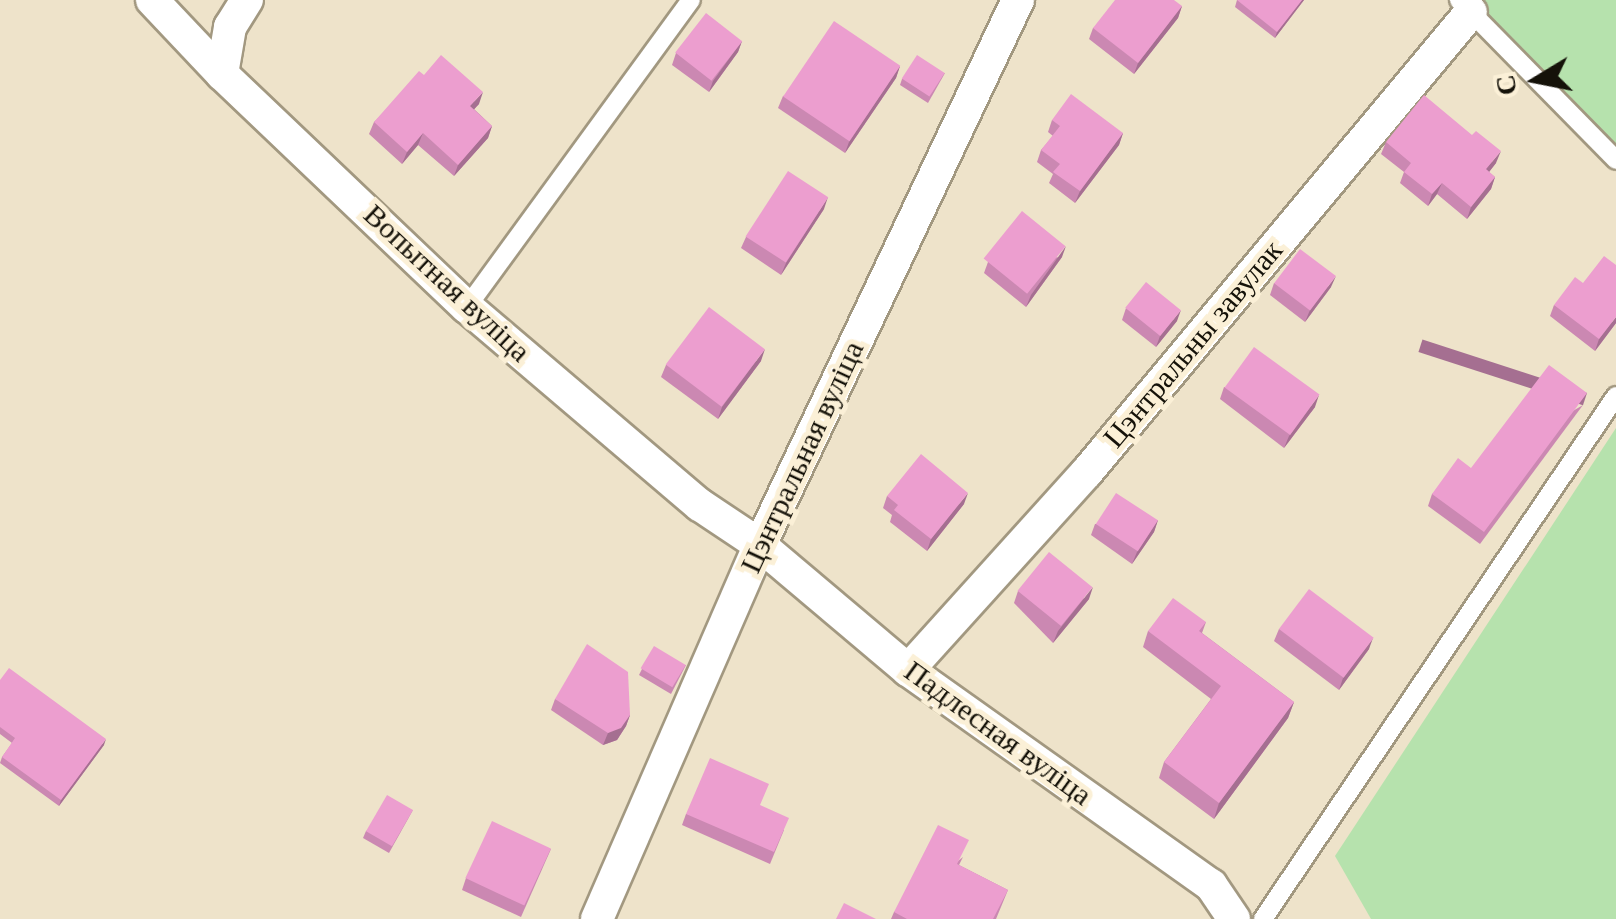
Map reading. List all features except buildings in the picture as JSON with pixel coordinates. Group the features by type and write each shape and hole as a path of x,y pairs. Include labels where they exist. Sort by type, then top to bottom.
{"street":[{"name":"Вопытная вуліца","path":"152,0 222,74 467,307 700,505 760,546"},
{"path":"222,74 230,27 247,0"},
{"name":"Цэнтральная вуліца","path":"597,919 760,546 1018,0"},
{"name":"Цэнтральны завулак","path":"908,670 1086,472 1465,6"},
{"name":"Падлесная вуліца","path":"760,546 908,670 1211,886 1234,919"}],"lane":[{"path":"467,307 691,0"},
{"path":"1465,6 1616,160"},
{"path":"1263,919 1616,396"}],"green space":[{"path":"1473,0 1616,0 1616,144"},
{"path":"1616,428 1616,919 1371,919 1335,856"}]}
